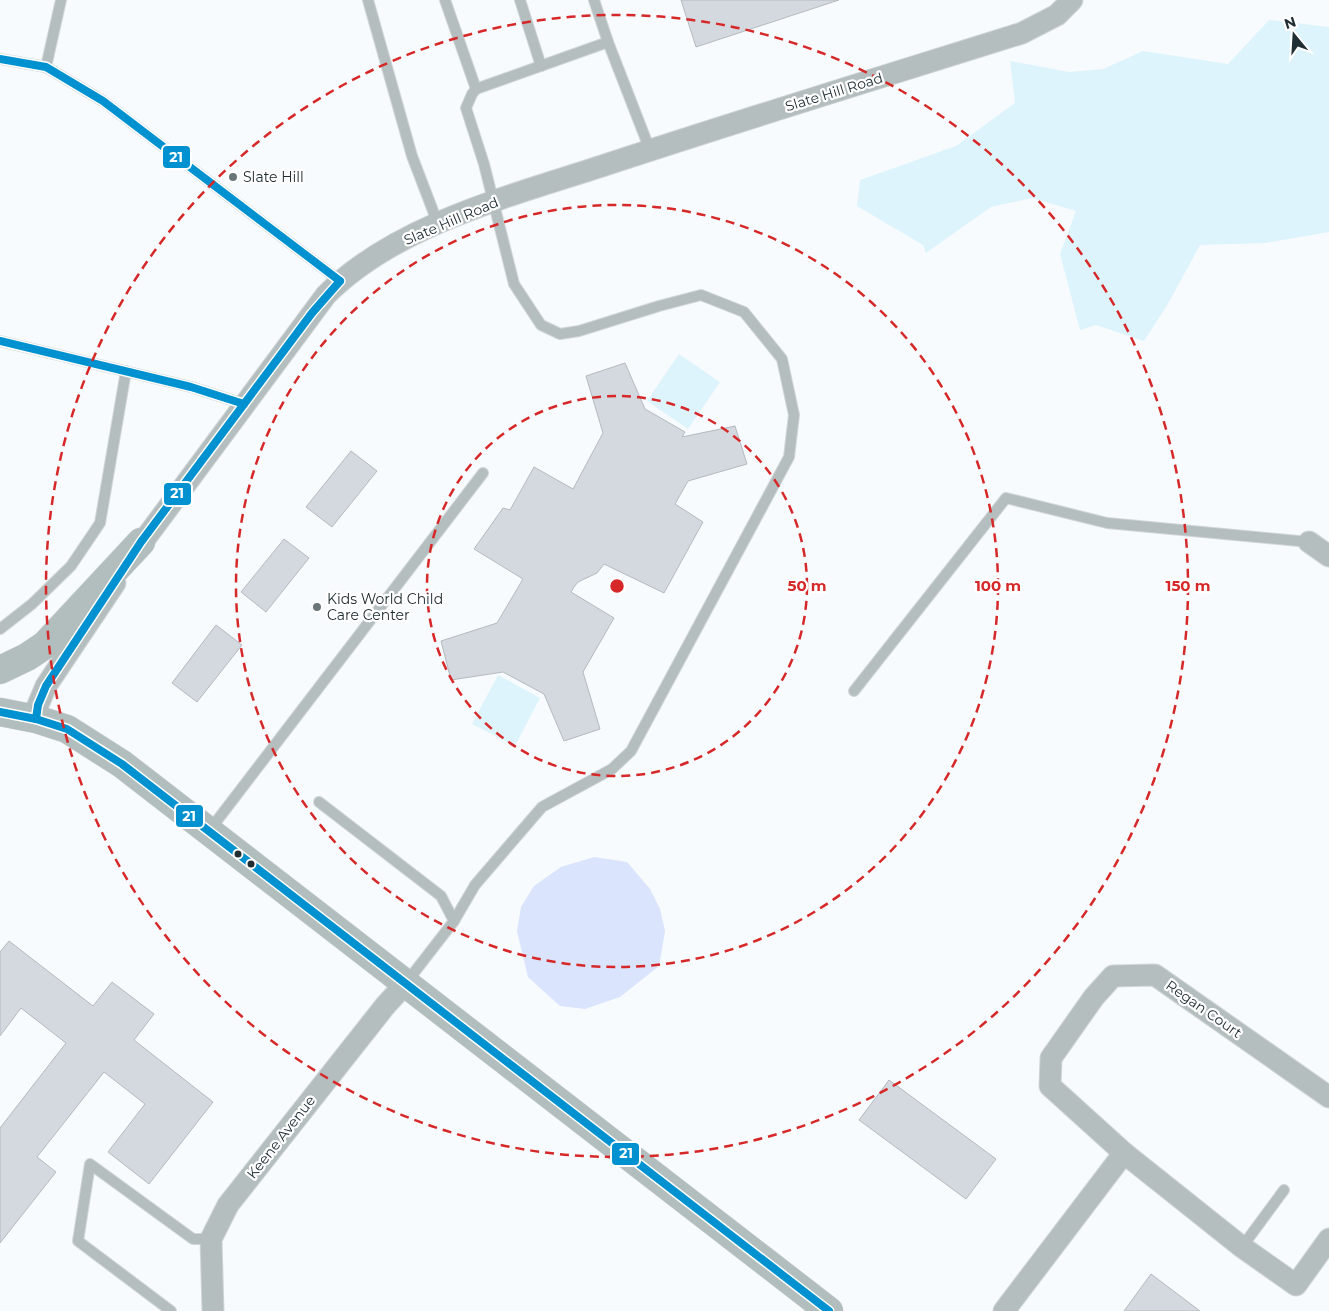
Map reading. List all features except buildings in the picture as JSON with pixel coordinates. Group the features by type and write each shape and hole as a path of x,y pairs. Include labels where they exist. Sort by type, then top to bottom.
{"street":[{"name":"Slate Hill Road","path":"36,719 38,705 46,686 141,542 312,312 340,282 359,266 382,252 438,224 493,203 650,150 1022,33 1057,15 1072,0"},
{"path":"0,670 45,645 141,542"},
{"path":"1309,542 1329,556"},
{"path":"0,712 36,719 67,730 122,764 829,1311"},
{"name":"Regan Court","path":"1329,1096 1155,975 1113,976 1094,998 1051,1058 1050,1086 1124,1153 1242,1247 1296,1285 1329,1239"},
{"name":"Keene Avenue","path":"213,1311 211,1240 228,1205 384,1006 405,984"},
{"path":"1004,1311 1124,1153"}],"lane":[{"path":"46,67 61,0"},
{"path":"368,0 412,156 438,224"},
{"path":"445,0 476,89"},
{"path":"520,0 541,66"},
{"path":"594,0 608,42 650,150"},
{"path":"405,984 454,921 475,885 542,807 570,790 612,769 631,750 789,458 794,415 782,359 744,312 701,295 579,331 560,334 541,325 514,284 484,164 466,108 476,89 608,42"},
{"path":"0,59 46,67 103,101 340,282"},
{"path":"0,341 191,387 244,404"},
{"path":"0,629 32,604 71,566 100,523 126,372"},
{"path":"208,832 483,473"},
{"path":"854,691 1006,498 1107,523 1309,542"},
{"path":"319,802 441,896 454,921"},
{"path":"171,1311 78,1241 90,1164 193,1239 211,1240"},
{"path":"1242,1247 1284,1190"}],"shaded area":[{"path":"1269,20 1329,27 1329,232 1266,243 1200,245 1168,304 1144,341 1096,325 1080,330 1060,254 1076,211 1032,198 991,207 926,253 923,245 857,206 860,180 956,146 1015,103 1010,61 1069,72 1103,69 1143,51 1228,64"},
{"path":"679,354 720,382 688,429 647,401"},
{"path":"498,675 540,698 515,746 472,724"},
{"path":"594,857 627,862 650,889 660,909 665,931 659,966 620,997 585,1009 560,1006 528,977 517,931 521,907 534,886 561,867"}],"transit line":[{"name":"21","path":"0,59 46,67 103,101 340,281"},
{"name":"21","path":"36,719 38,705 46,686 141,542 312,313 340,281"},
{"name":"21","path":"0,341 191,387 244,404"},
{"name":"21","path":"0,712 36,719 67,729 122,764 829,1311"}],"place":[{"name":"Slate Hill","path":"233,177"},
{"name":"Kids World Child Care Center","path":"317,607"}]}
